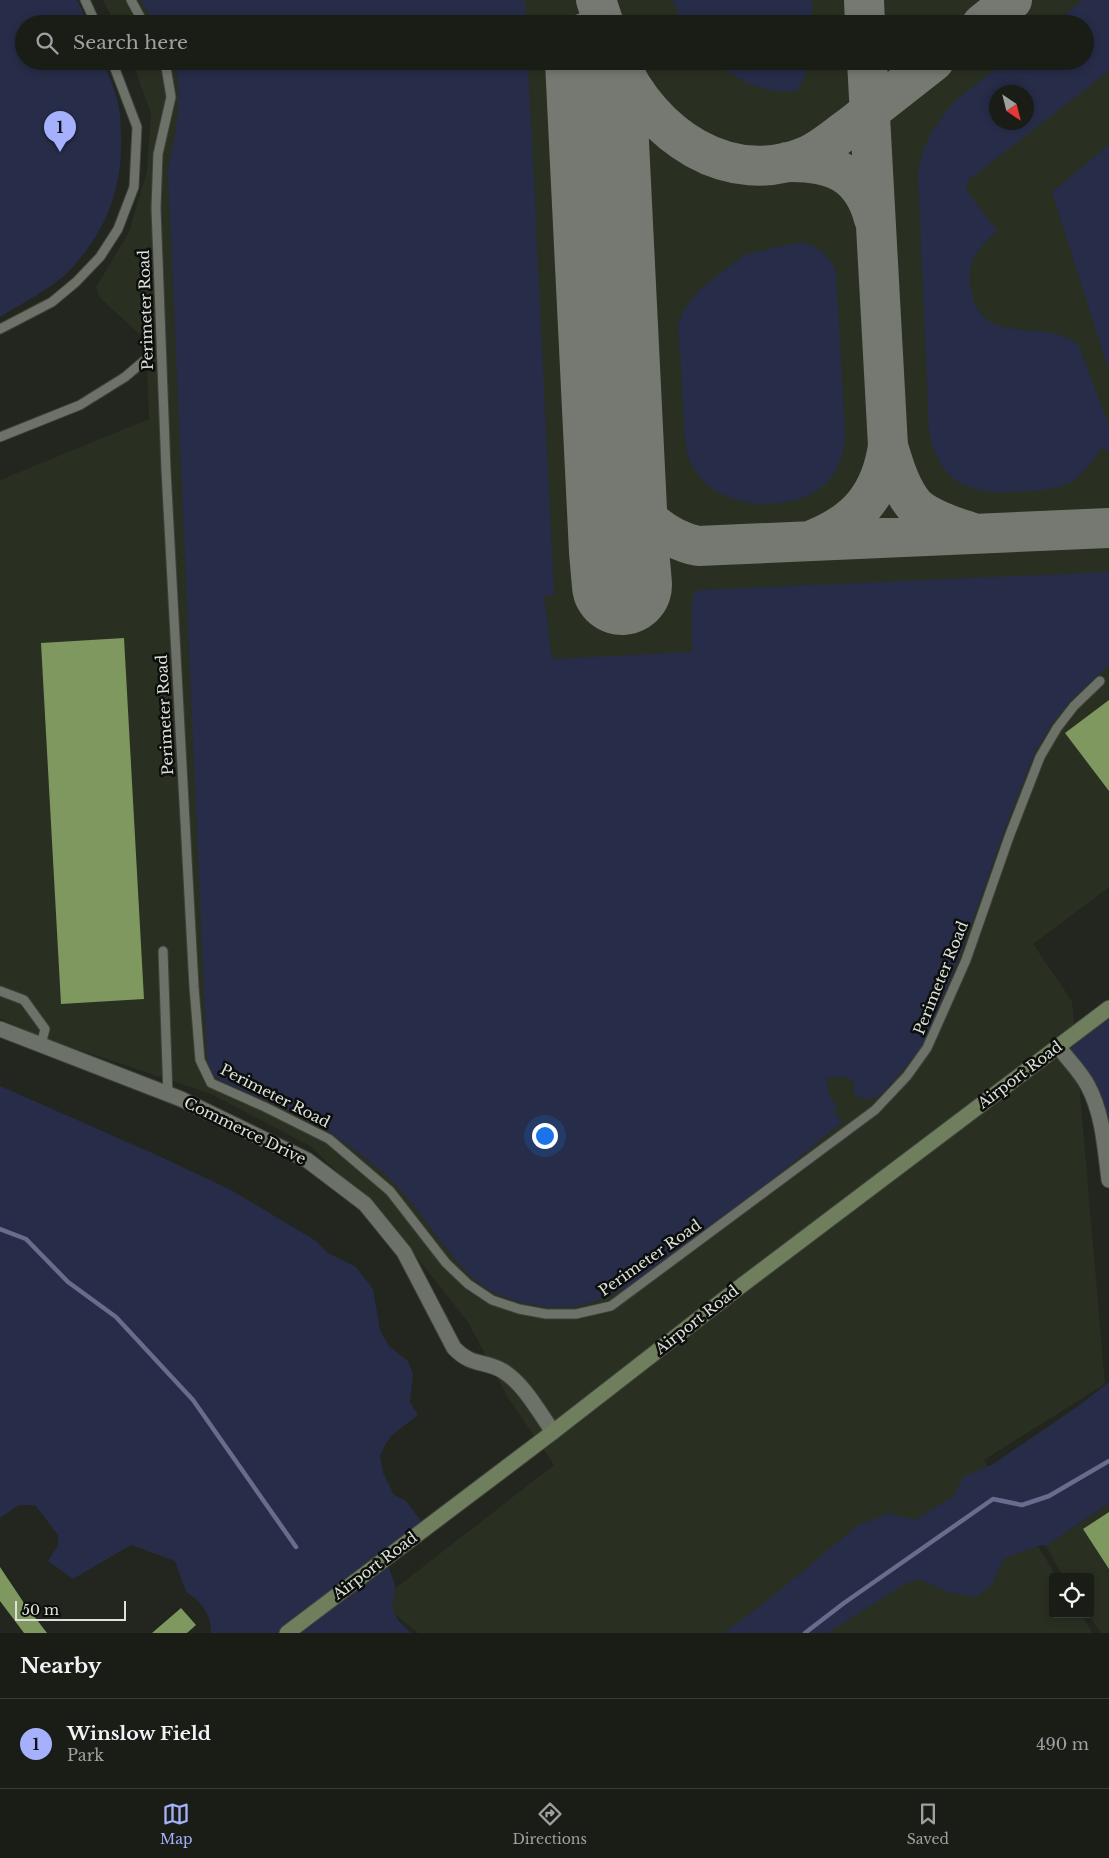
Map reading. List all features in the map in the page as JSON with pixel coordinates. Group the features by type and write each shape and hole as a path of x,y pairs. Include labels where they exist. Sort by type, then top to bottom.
{"main road":[{"name":"Airport Road","path":"287,1633 1109,1008"}],"street":[{"name":"Commerce Drive","path":"0,1029 168,1095 307,1160 365,1204 404,1252 454,1348 463,1358 501,1370 511,1377 553,1432"},
{"path":"1058,1046 1088,1086 1096,1102 1101,1122 1109,1180"}],"lane":[{"path":"84,0 92,15"},
{"path":"131,0 139,15"},
{"path":"0,329 52,302 76,282 100,257 118,229 134,187 137,127 115,70"},
{"name":"Perimeter Road","path":"166,70 171,97 158,154 156,208 166,470 194,987 200,1060 210,1083 265,1107 329,1139 390,1191 446,1263 468,1284 492,1300 519,1309 546,1314 576,1314 611,1306 875,1110 907,1076 927,1048 966,960 1009,837 1040,757 1057,728 1074,706 1100,681"},
{"path":"0,437 80,404 125,377 145,360"},
{"path":"162,951 168,1095"},
{"path":"0,991 24,1000 45,1029 41,1045"}],"shaded area":[{"path":"0,0 77,0 84,15 15,15 15,70 107,70 114,88 120,116 121,139 117,181 105,220 82,256 61,279 0,317"},
{"path":"103,0 1109,0 1109,887 1033,944 1072,1001 1105,1384 984,1460 1055,1573 1049,1573 1049,1618 1083,1618 1092,1633 418,1633 379,1601 554,1465 507,1396 468,1322 386,1218 310,1146 211,1094 35,1035 0,1018 0,480 149,419 146,340 99,297 96,287 129,232 147,171 151,114 135,70 1094,70 1094,15 110,15"},
{"path":"141,0 525,0 526,15 150,15"},
{"path":"672,0 812,0 811,15 680,15"},
{"path":"1083,0 1109,0 1109,71 1034,129 1034,85 989,85 989,130 1033,130 968,180 966,185 967,191 997,231 976,254 973,260 970,283 975,304 985,318 997,325 1012,329 1046,332 1062,336 1078,344 1109,425 1109,452 1101,448 1082,473 1062,486 1052,489 1008,492 991,492 976,489 962,484 951,476 941,465 934,450 929,431 918,172 922,154 930,135 954,102 994,70 1094,70 1094,15 1064,15"},
{"path":"176,70 528,70 554,595 544,596 552,659 692,652 692,598 696,591 701,590 1109,572 1109,665 1074,697 1053,722 1035,752 1008,820 958,961 923,1046 883,1093 875,1097 864,1099 853,1093 854,1080 843,1077 826,1078 829,1096 837,1106 834,1110 841,1123 764,1186 628,1287 594,1301 569,1307 539,1306 509,1299 495,1293 482,1285 462,1267 397,1186 367,1159 334,1135 303,1117 222,1082 211,1073 207,1057 168,170 178,116"},
{"path":"726,70 806,70 805,77 797,91 786,92 764,89 732,75"},
{"path":"1109,145 1109,371 1052,192"},
{"path":"800,243 812,246 827,256 836,272 845,430 843,452 834,473 824,485 811,494 795,500 778,503 760,504 742,501 725,496 711,487 699,476 688,455 678,326 684,310 700,289 744,255"},
{"path":"1109,1008 1109,1189 1098,1107 1060,1046"},
{"path":"0,1086 231,1190 316,1241 328,1253 356,1267 373,1289 380,1330 389,1346 408,1361 413,1374 410,1402 418,1415 391,1436 380,1456 383,1473 394,1495 406,1501 425,1526 386,1559 395,1585 392,1607 398,1620 411,1633 211,1633 210,1621 204,1609 196,1599 186,1592 175,1561 131,1545 73,1579 48,1561 58,1545 58,1535 35,1505 19,1505 0,1518"},
{"path":"1109,1382 1109,1503 1046,1546 1041,1545 1004,1558 993,1583 976,1597 947,1592 919,1579 901,1586 828,1633 724,1633 768,1600 857,1526 889,1513 915,1520 954,1496 963,1477 993,1464 1077,1407"},
{"path":"1109,1503 1109,1633 1101,1633 1091,1618 1094,1618 1094,1573 1061,1573 1046,1546"}],"building":[{"path":"124,638 144,999 61,1004 41,643"},
{"path":"1109,700 1109,791 1065,733"},
{"path":"1109,1512 1109,1569 1083,1529"},
{"path":"0,1567 47,1633 24,1633 0,1601"},
{"path":"181,1608 196,1625 187,1633 152,1633"}],"waterway":[{"path":"0,1229 26,1239 68,1282 116,1317 193,1400 296,1547"},
{"path":"805,1633 844,1603 993,1499 1022,1505 1049,1496 1109,1461"}],"taxiway":[{"path":"596,0 601,15"},
{"path":"864,0 865,15"},
{"path":"993,15 1012,0"},
{"path":"623,70 632,87 650,111 672,132 696,148 722,160 750,165 779,164 815,152 923,70"},
{"path":"812,540 842,524 865,504 880,478 888,446 867,70"},
{"path":"787,162 818,164 831,167 843,173 853,180 862,191 869,203 874,219"},
{"path":"888,446 895,470 915,506 933,518 968,531"},
{"path":"615,480 631,502 650,522 673,537 698,546 1109,528"}],"runway":[{"path":"595,70 622,585"}],"place":[{"name":"Winslow Field","path":"60,152"}]}
